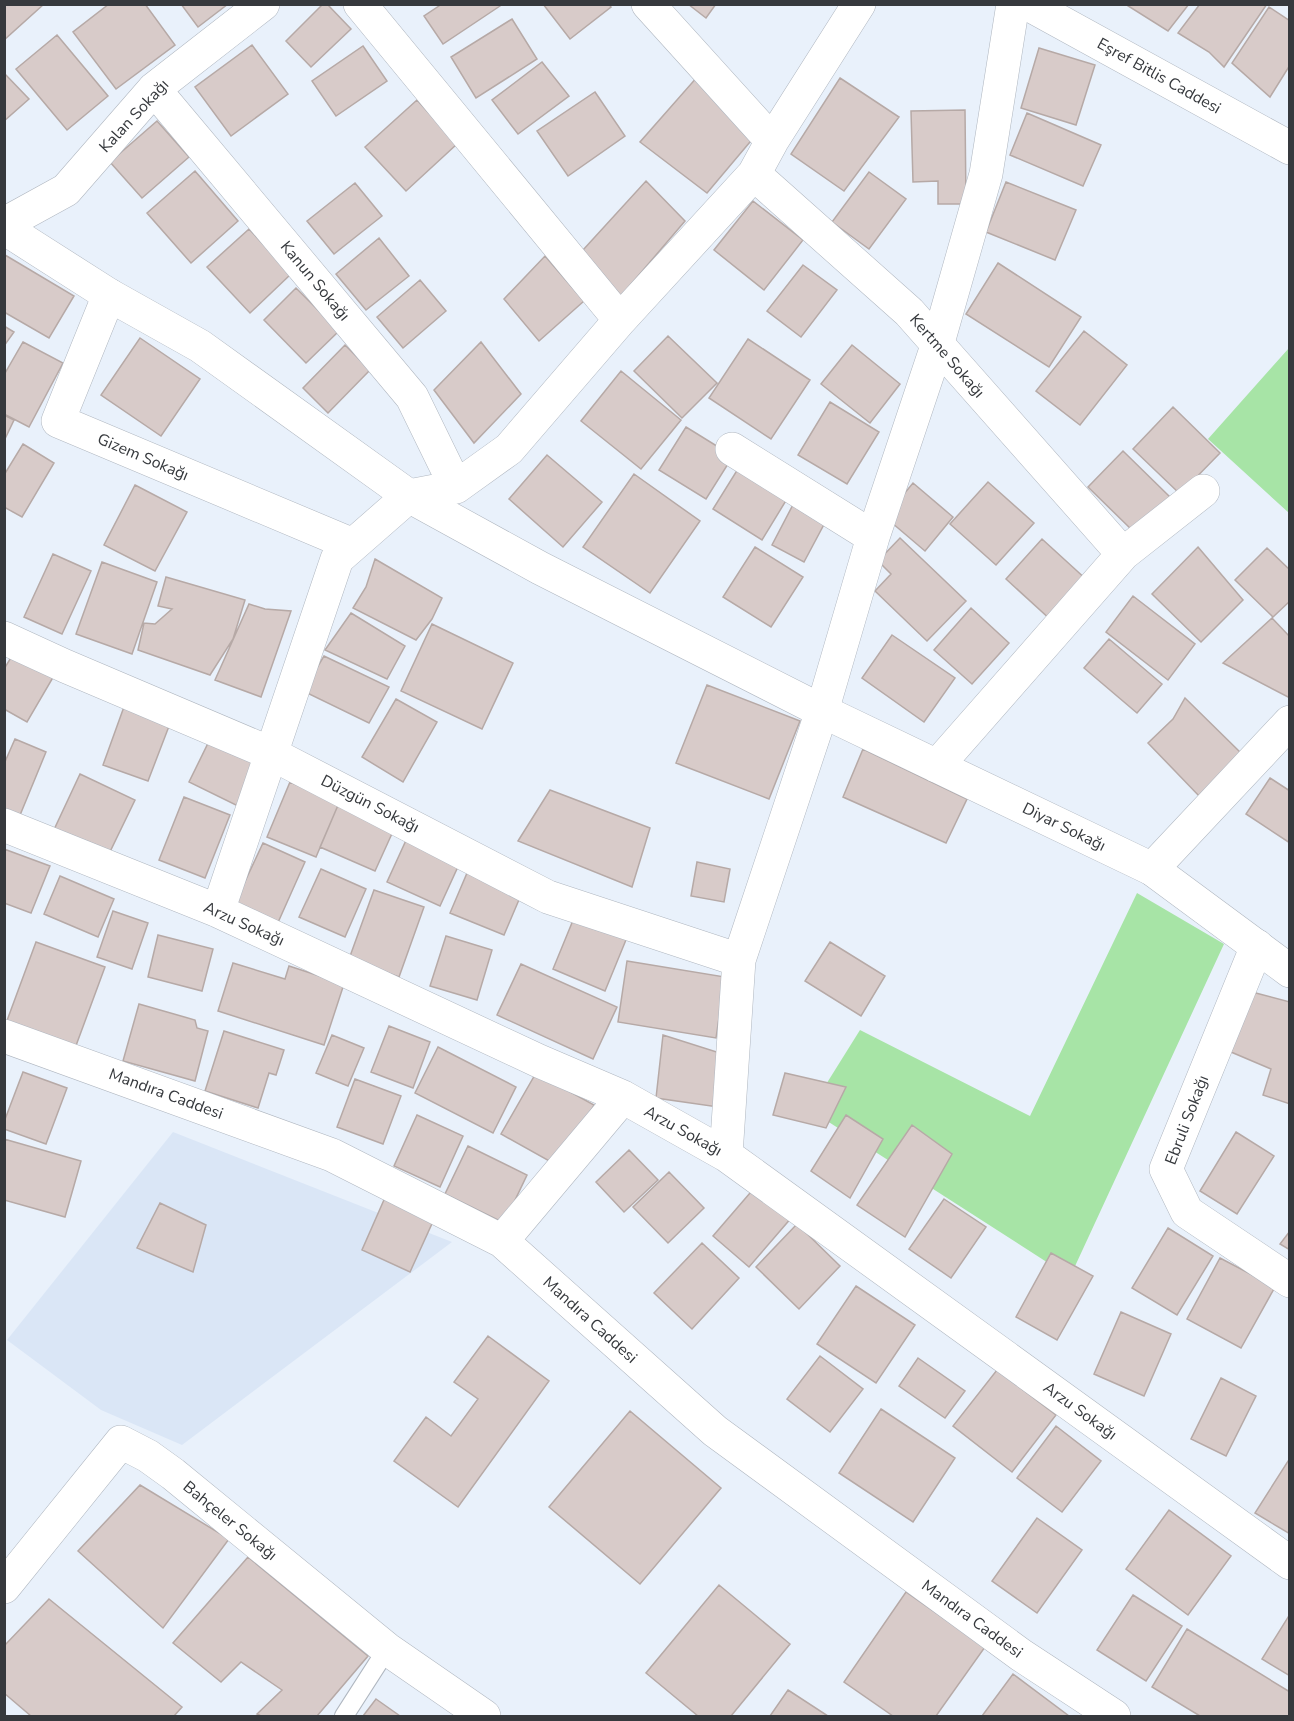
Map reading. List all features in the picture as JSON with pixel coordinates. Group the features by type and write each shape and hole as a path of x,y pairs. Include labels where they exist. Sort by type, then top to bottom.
{"street":[{"name":"Kalan Sokağı","path":"4,226 66,190 154,89 263,4"},
{"path":"360,4 620,320"},
{"path":"648,4 772,141"},
{"path":"218,910 337,559 409,496 456,487 508,449 620,320 754,174 772,141 859,4"},
{"path":"726,1155 740,960 822,711 873,537 937,346 986,174 1013,4"},
{"name":"Eşref Bitlis Caddesi","path":"1028,4 1290,148"},
{"name":"Kanun Sokağı","path":"154,89 412,397 456,487"},
{"name":"Kertme Sokağı","path":"754,174 909,312 1123,554"},
{"name":"Diyar Sokağı","path":"4,226 109,295 200,346 409,496 540,568 822,711 1152,869 1290,971"},
{"name":"Gizem Sokağı","path":"109,295 58,421 352,545"},
{"path":"732,449 873,537"},
{"path":"937,766 1123,554 1203,491"},
{"name":"Düzgün Sokağı","path":"4,638 270,753 548,897 740,960"},
{"path":"1152,869 1290,722"},
{"name":"Arzu Sokağı","path":"4,825 218,910 539,1061 622,1097 726,1155 1290,1563"},
{"name":"Ebruli Sokağı","path":"1257,946 1166,1169 1187,1212 1290,1281"},
{"name":"Mandıra Caddesi","path":"4,1036 333,1155 502,1241 715,1431 1021,1655 1114,1716"},
{"path":"502,1241 622,1097"},
{"name":"Bahçeler Sokağı","path":"4,1587 121,1442 148,1456 173,1474 387,1649 484,1716"}],"lane":[{"path":"344,1716 387,1649"}],"shaded area":[{"path":"173,1132 452,1242 182,1445 101,1410 7,1340"}],"green space":[{"path":"1289,348 1289,513 1208,439"},
{"path":"1137,893 1224,944 1070,1277 810,1110 860,1030 1030,1116"}],"building":[{"path":"4,4 44,4 4,40"},
{"path":"109,4 145,4 175,45 116,89 73,32"},
{"path":"181,4 228,4 198,27"},
{"path":"323,4 327,4 351,29 311,67 286,41"},
{"path":"442,4 498,4 500,6 443,44 424,16"},
{"path":"543,4 609,4 611,7 570,39"},
{"path":"688,4 716,4 706,18"},
{"path":"1125,4 1189,4 1168,31"},
{"path":"1200,4 1267,4 1224,67 1209,52 1178,33"},
{"path":"1269,7 1290,21 1290,65 1270,97 1232,63"},
{"path":"512,19 537,59 476,98 451,57"},
{"path":"57,35 108,96 67,130 16,69"},
{"path":"252,45 288,94 231,136 195,87"},
{"path":"363,46 387,81 336,116 312,81"},
{"path":"1039,48 1095,65 1076,125 1021,108"},
{"path":"542,62 569,96 518,134 492,100"},
{"path":"4,73 29,99 4,121"},
{"path":"698,76 755,136 707,193 640,142"},
{"path":"840,78 899,117 844,191 791,154"},
{"path":"595,92 625,136 568,176 537,131"},
{"path":"417,100 457,144 406,191 365,147"},
{"path":"965,110 966,204 938,204 938,181 913,182 911,111"},
{"path":"1027,113 1101,145 1083,186 1010,155"},
{"path":"157,121 189,157 142,198 110,162"},
{"path":"195,171 238,221 191,263 147,213"},
{"path":"869,172 906,199 869,249 832,222"},
{"path":"646,181 685,221 621,296 583,250"},
{"path":"1006,182 1076,210 1055,260 986,232"},
{"path":"355,183 382,216 334,254 307,221"},
{"path":"753,201 803,240 764,290 714,250"},
{"path":"249,229 291,274 250,313 207,267"},
{"path":"379,238 409,276 366,310 336,274"},
{"path":"5,255 74,296 49,338 4,312"},
{"path":"545,256 584,301 539,341 504,299"},
{"path":"998,263 1081,317 1049,367 966,314"},
{"path":"803,265 837,290 801,337 767,311"},
{"path":"420,280 446,311 403,348 377,317"},
{"path":"296,288 339,331 306,363 264,320"},
{"path":"4,326 14,332 4,346"},
{"path":"1084,331 1127,365 1080,425 1036,391"},
{"path":"668,336 717,383 682,418 634,371"},
{"path":"140,338 200,379 161,436 101,395"},
{"path":"748,339 810,380 771,439 709,398"},
{"path":"23,342 63,363 29,427 4,414 4,375"},
{"path":"481,342 521,394 474,443 434,390"},
{"path":"345,345 370,370 328,413 303,388"},
{"path":"852,345 900,384 870,423 821,384"},
{"path":"621,371 681,420 641,469 581,421"},
{"path":"830,402 879,432 847,484 798,455"},
{"path":"1173,407 1220,453 1180,494 1133,449"},
{"path":"4,415 14,420 4,441"},
{"path":"686,427 733,456 706,499 659,470"},
{"path":"23,444 54,463 22,517 4,507 4,475"},
{"path":"1123,451 1170,497 1135,533 1088,487"},
{"path":"547,455 602,502 563,547 509,499"},
{"path":"741,464 790,494 762,540 713,509"},
{"path":"634,474 700,521 650,593 583,547"},
{"path":"988,482 1034,523 996,565 950,524"},
{"path":"913,483 953,517 925,551 885,517"},
{"path":"135,485 187,512 155,571 104,545"},
{"path":"797,497 829,515 804,562 772,545"},
{"path":"900,538 966,601 927,641 875,591 891,574 878,561"},
{"path":"1042,539 1088,581 1052,621 1006,579"},
{"path":"755,547 803,577 771,627 723,597"},
{"path":"1198,547 1243,600 1201,642 1152,594"},
{"path":"1267,548 1290,570 1290,601 1273,617 1235,580"},
{"path":"53,554 91,571 62,634 24,617"},
{"path":"375,559 442,598 432,619 416,640 353,608 366,587"},
{"path":"102,562 157,582 132,654 76,634"},
{"path":"166,577 245,600 233,639 210,675 138,650 144,623 155,624 172,609 158,606"},
{"path":"1133,596 1195,644 1168,680 1106,632"},
{"path":"249,604 265,609 291,611 261,697 215,680"},
{"path":"971,608 1009,643 972,684 934,650"},
{"path":"351,613 405,646 387,679 325,650"},
{"path":"1272,618 1290,637 1290,698 1223,663"},
{"path":"432,624 513,663 482,729 401,691"},
{"path":"892,635 955,678 924,722 862,678"},
{"path":"1109,639 1162,684 1137,713 1084,668"},
{"path":"15,651 55,674 27,722 4,709 4,669"},
{"path":"324,656 389,687 369,723 303,691"},
{"path":"707,685 800,721 769,799 676,763"},
{"path":"1185,698 1244,756 1201,798 1148,743 1173,719"},
{"path":"396,699 437,722 403,782 362,757"},
{"path":"125,704 171,721 148,781 103,765"},
{"path":"214,731 265,755 240,807 189,782"},
{"path":"15,739 46,752 18,820 4,814 4,764"},
{"path":"863,749 967,799 946,843 843,797"},
{"path":"80,774 135,800 106,860 52,834"},
{"path":"1270,778 1290,791 1290,843 1246,814"},
{"path":"290,782 339,803 316,857 267,837"},
{"path":"550,790 650,828 632,887 518,841"},
{"path":"184,797 230,815 205,878 159,860"},
{"path":"339,803 395,827 375,871 320,847"},
{"path":"408,836 461,860 440,906 387,882"},
{"path":"263,843 305,862 276,927 233,907"},
{"path":"4,849 50,866 31,913 4,903"},
{"path":"697,862 730,869 724,902 691,896"},
{"path":"470,866 524,888 504,935 450,913"},
{"path":"321,869 366,889 345,937 299,917"},
{"path":"60,876 114,899 98,937 44,914"},
{"path":"374,890 424,907 399,977 349,959"},
{"path":"113,911 148,923 132,969 97,957"},
{"path":"576,913 628,935 605,991 553,969"},
{"path":"158,935 213,949 202,991 148,977"},
{"path":"446,936 492,950 477,1000 430,986"},
{"path":"36,942 105,967 74,1051 5,1026"},
{"path":"830,942 885,976 861,1016 805,981"},
{"path":"627,961 725,977 716,1038 618,1022"},
{"path":"233,963 285,979 289,966 344,984 324,1045 218,1011"},
{"path":"521,964 617,1007 593,1059 497,1015"},
{"path":"1252,992 1290,1002 1290,1104 1263,1095 1271,1069 1231,1052"},
{"path":"139,1004 195,1020 197,1028 208,1031 195,1081 123,1061"},
{"path":"389,1026 430,1042 413,1088 371,1072"},
{"path":"224,1031 284,1050 276,1075 269,1073 258,1108 205,1091"},
{"path":"332,1035 364,1048 348,1086 316,1073"},
{"path":"663,1035 723,1054 718,1107 656,1098"},
{"path":"438,1047 516,1087 493,1133 415,1093"},
{"path":"23,1072 67,1088 46,1144 4,1129 4,1122"},
{"path":"536,1073 594,1105 560,1167 501,1134"},
{"path":"785,1073 846,1087 826,1128 773,1115"},
{"path":"355,1079 401,1096 383,1144 337,1127"},
{"path":"417,1115 463,1136 440,1187 394,1166"},
{"path":"846,1115 883,1139 850,1198 811,1171"},
{"path":"912,1125 952,1154 905,1237 857,1205"},
{"path":"1236,1132 1274,1156 1237,1214 1200,1191"},
{"path":"4,1139 81,1161 65,1217 4,1200"},
{"path":"468,1146 527,1175 504,1223 445,1194"},
{"path":"629,1150 658,1180 624,1212 596,1182"},
{"path":"669,1172 704,1208 668,1243 633,1207"},
{"path":"756,1186 792,1217 749,1267 713,1236"},
{"path":"387,1193 435,1217 410,1272 362,1250"},
{"path":"944,1199 986,1227 951,1278 909,1249"},
{"path":"160,1203 206,1225 193,1272 137,1248"},
{"path":"797,1224 840,1266 799,1309 756,1267"},
{"path":"1168,1228 1213,1256 1177,1315 1132,1288"},
{"path":"1290,1231 1290,1250 1280,1244"},
{"path":"702,1243 739,1278 692,1329 654,1293"},
{"path":"1051,1253 1093,1276 1057,1340 1016,1317"},
{"path":"1220,1258 1275,1287 1241,1348 1187,1319"},
{"path":"856,1286 915,1325 876,1383 817,1344"},
{"path":"1121,1312 1171,1334 1144,1396 1094,1374"},
{"path":"488,1336 549,1381 458,1507 394,1461 426,1417 451,1436 478,1399 454,1382"},
{"path":"820,1356 863,1389 830,1432 787,1399"},
{"path":"918,1358 965,1391 945,1418 899,1386"},
{"path":"997,1370 1056,1415 1012,1472 953,1426"},
{"path":"1221,1378 1256,1396 1226,1456 1191,1439"},
{"path":"881,1409 955,1458 913,1522 839,1473"},
{"path":"630,1411 721,1488 640,1584 549,1507"},
{"path":"1056,1426 1101,1461 1062,1512 1017,1478"},
{"path":"1290,1458 1290,1534 1255,1513"},
{"path":"140,1485 229,1539 163,1628 78,1551"},
{"path":"1169,1510 1231,1556 1188,1615 1126,1569"},
{"path":"1037,1518 1082,1550 1037,1613 992,1581"},
{"path":"248,1557 368,1656 317,1716 261,1716 257,1714 282,1690 241,1662 221,1682 173,1643"},
{"path":"719,1585 790,1644 731,1716 698,1716 646,1673"},
{"path":"906,1592 985,1647 936,1716 893,1716 844,1682"},
{"path":"1133,1595 1182,1626 1146,1681 1097,1650"},
{"path":"49,1599 182,1707 174,1716 31,1716 4,1693 4,1646"},
{"path":"1290,1614 1290,1676 1262,1659"},
{"path":"1187,1629 1290,1692 1290,1716 1200,1716 1152,1687"},
{"path":"1013,1674 1069,1716 982,1716"},
{"path":"788,1690 828,1716 770,1716"},
{"path":"376,1699 400,1716 363,1716"}]}
